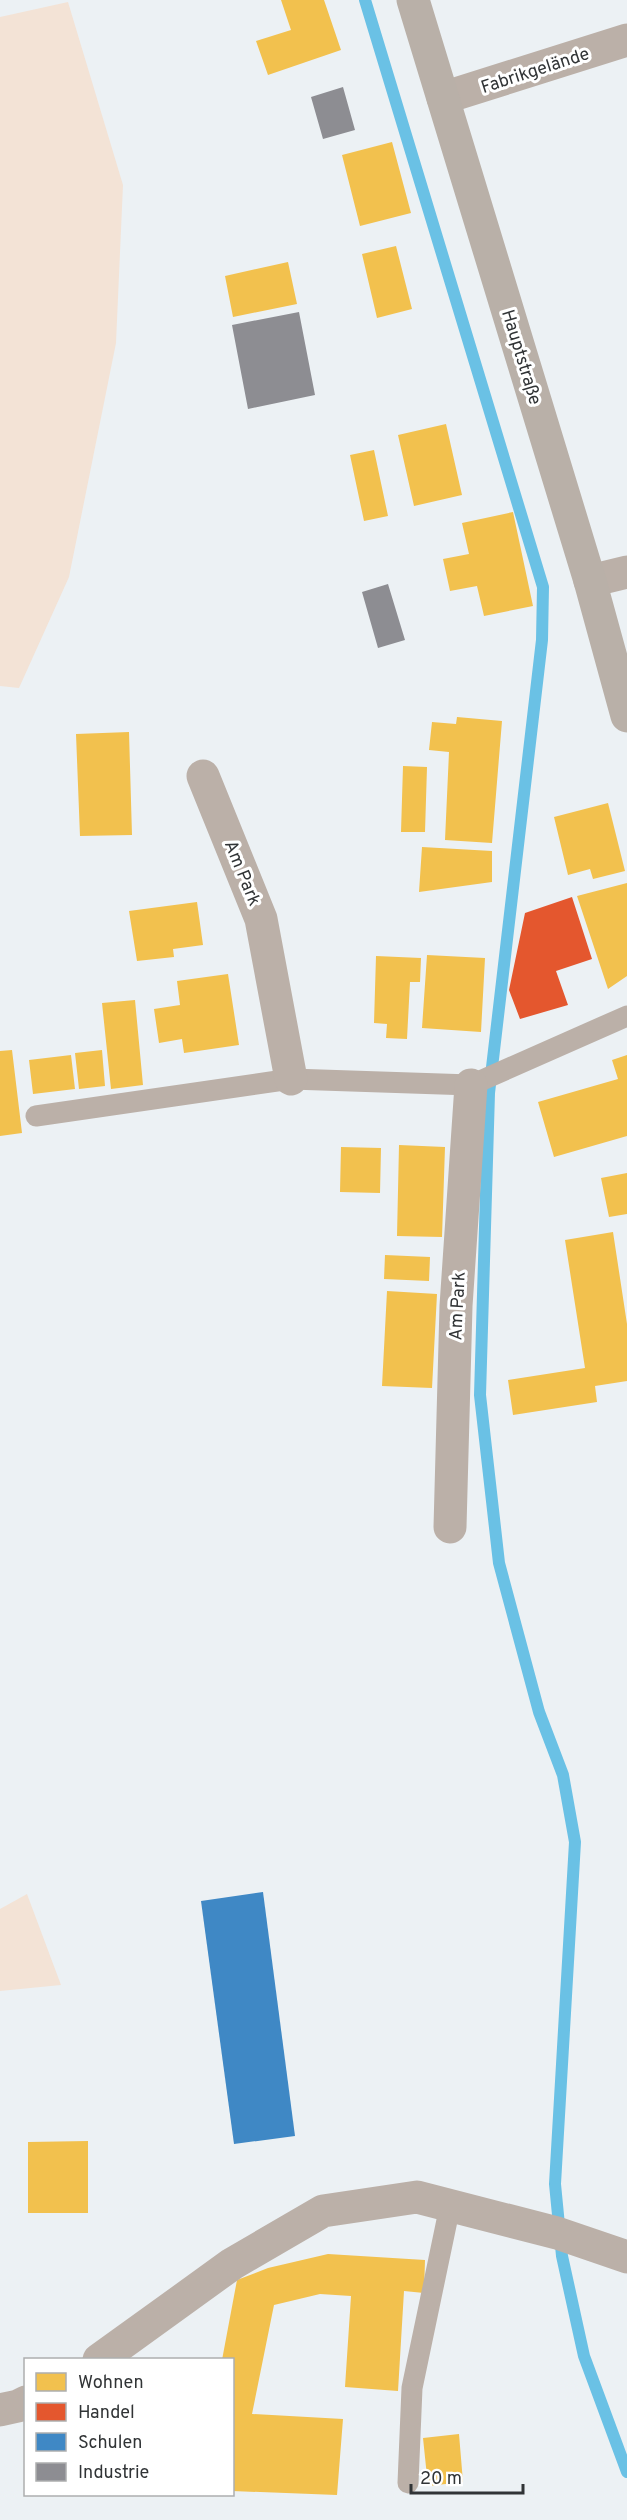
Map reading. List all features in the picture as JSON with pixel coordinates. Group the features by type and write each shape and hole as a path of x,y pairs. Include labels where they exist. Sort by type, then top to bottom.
{"main road":[{"name":"Hauptstraße","path":"413,0 590,581 627,716"}],"street":[{"name":"Fabrikgelände","path":"443,98 627,40"},
{"path":"590,581 627,572"},
{"name":"Am Park","path":"203,776 261,918 291,1079"},
{"name":"Am Park","path":"450,1527 456,1306 471,1085"},
{"path":"102,2358 232,2264 323,2211 417,2197 557,2233 627,2257"},
{"path":"0,2410 24,2403"}],"lane":[{"path":"36,1116 291,1079 471,1085 627,1016"},
{"path":"408,2482 412,2388 450,2206"}],"shaded area":[{"path":"68,2 123,185 116,343 69,577 19,688 0,686 0,17"},
{"path":"27,1894 61,1985 0,1991 0,1909"}],"building: Wohnen":[{"path":"281,0 324,0 341,50 268,75 256,41 291,30"},
{"path":"392,142 411,213 360,226 342,155"},
{"path":"396,246 412,309 377,318 362,254"},
{"path":"288,262 297,304 233,317 225,276"},
{"path":"446,424 462,495 414,506 398,435"},
{"path":"374,450 388,516 364,521 350,455"},
{"path":"513,512 533,606 484,616 477,586 450,591 443,559 469,554 462,523"},
{"path":"457,717 502,721 492,843 445,840 449,752 429,750 432,722 456,724"},
{"path":"129,732 132,835 80,836 76,734"},
{"path":"403,766 427,767 425,832 401,832"},
{"path":"608,803 625,871 593,879 590,869 568,875 554,817"},
{"path":"422,847 492,851 492,882 419,892"},
{"path":"627,883 627,976 608,989 577,896"},
{"path":"197,902 203,945 173,949 174,957 137,961 129,911"},
{"path":"427,955 485,958 481,1032 422,1028"},
{"path":"376,956 421,958 420,982 410,982 407,1039 386,1038 387,1024 374,1023"},
{"path":"228,974 239,1045 184,1053 182,1039 159,1043 154,1009 180,1005 177,981"},
{"path":"135,1000 143,1085 111,1089 102,1003"},
{"path":"12,1050 22,1133 0,1136 0,1051"},
{"path":"102,1050 105,1086 79,1089 75,1053"},
{"path":"71,1055 75,1089 33,1094 29,1060"},
{"path":"627,1055 627,1136 554,1157 538,1102 618,1079 612,1060"},
{"path":"399,1145 445,1147 442,1237 397,1236"},
{"path":"341,1147 381,1148 380,1193 340,1192"},
{"path":"627,1173 627,1214 609,1217 601,1178"},
{"path":"613,1232 627,1324 627,1381 595,1386 597,1402 513,1415 508,1380 585,1368 565,1240"},
{"path":"385,1255 430,1257 429,1281 384,1279"},
{"path":"387,1291 437,1294 432,1388 382,1386"},
{"path":"88,2141 88,2213 28,2213 28,2142"},
{"path":"328,2254 425,2260 424,2293 404,2291 398,2391 345,2387 351,2296 320,2294 274,2305 252,2414 343,2419 337,2495 234,2491 234,2358 222,2358 237,2280 268,2268"},
{"path":"459,2434 463,2482 428,2486 423,2438"}],"building: Handel":[{"path":"572,897 592,959 556,971 568,1005 520,1019 509,990 525,913"}],"building: Schulen":[{"path":"263,1892 295,2136 234,2144 201,1901"}],"building: Industrie":[{"path":"343,87 355,130 323,139 311,97"},
{"path":"299,312 315,395 248,409 232,325"},
{"path":"388,584 405,640 378,648 362,592"}],"waterway":[{"path":"365,0 543,587 542,640 489,1093 480,1395 499,1563 539,1712 563,1775 575,1842 555,2184 562,2256 584,2356 627,2472"}]}
